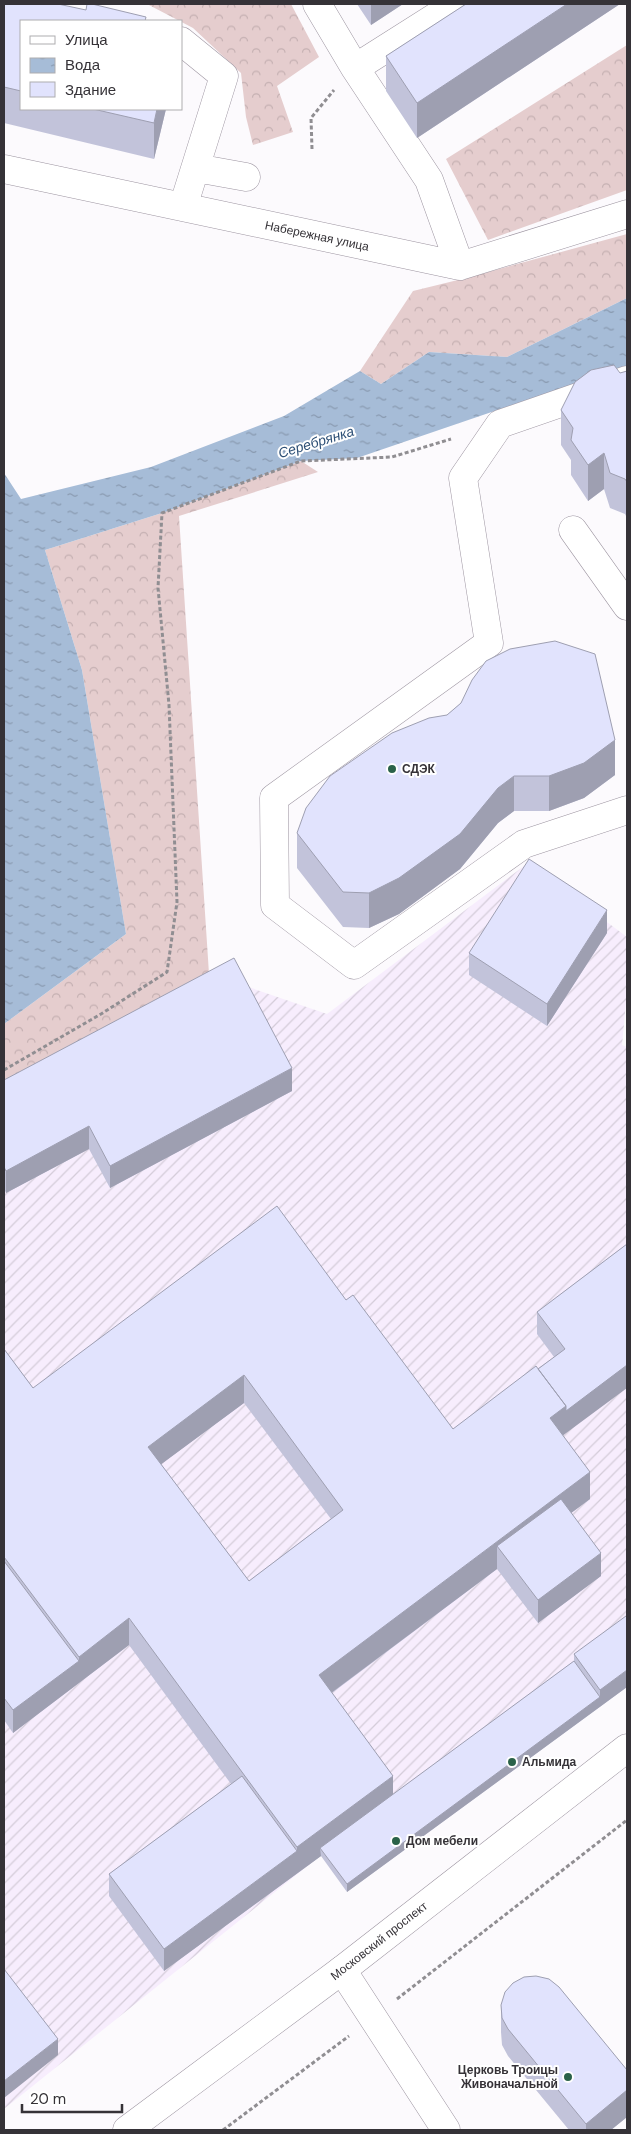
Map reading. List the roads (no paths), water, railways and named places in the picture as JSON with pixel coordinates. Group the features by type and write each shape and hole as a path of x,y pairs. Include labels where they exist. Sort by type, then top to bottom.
{"street":[{"path":"317,4 346,77 430,180 460,266"},
{"path":"346,77 456,4"},
{"path":"182,42 224,76 183,207"},
{"path":"196,168 246,177"},
{"name":"Набережная улица","path":"4,169 460,266 627,214"},
{"path":"627,380 500,424 463,478 489,642 274,798 275,905 354,965 524,844 627,810"},
{"path":"573,530 627,606"},
{"name":"Московский проспект","path":"127,2130 342,1970 627,1748"},
{"path":"342,1970 446,2130"}],"water":[{"name":"Серебрянка","path":"627,298 627,366 357,458 301,461 162,513 45,550 82,670 126,934 4,1024 4,473 21,499 151,467 284,416 360,371 381,384 429,352 507,357"}],"place":[{"name":"СДЭК","path":"392,769"},
{"name":"Альмида","path":"512,1762"},
{"name":"Дом мебели","path":"396,1841"},
{"name":"Церковь Троицы Живоначальной","path":"568,2077"}]}
